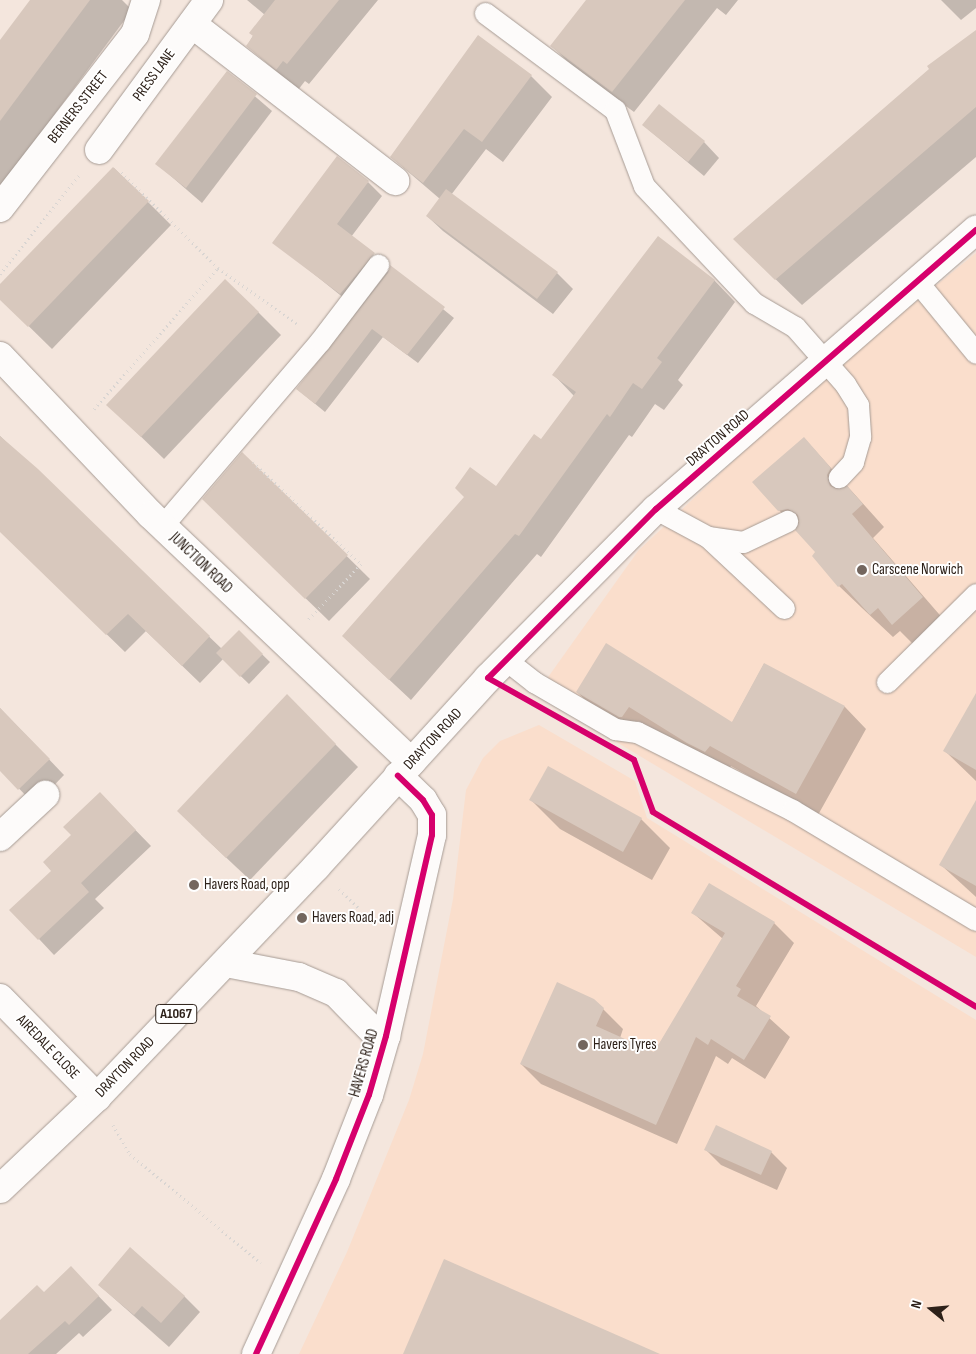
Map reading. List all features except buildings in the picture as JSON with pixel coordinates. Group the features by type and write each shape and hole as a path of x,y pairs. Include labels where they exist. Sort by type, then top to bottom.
{"street":[{"name":"BERNERS STREET","path":"0,208 135,34 146,0"},
{"name":"PRESS LANE","path":"99,150 209,0"},
{"path":"192,24 395,181"},
{"name":"DRAYTON ROAD","path":"0,1189 97,1097 226,963 506,660 656,509 916,280 976,230"},
{"name":"JUNCTION ROAD","path":"0,356 162,526 286,644 405,769"},
{"name":"HAVERS ROAD","path":"256,1354 336,1179 369,1095 386,1036 432,835 432,815 405,769"},
{"path":"0,837 45,795"},
{"name":"HAVERS ROAD","path":"226,963 299,977 336,993 374,1032 386,1036"},
{"name":"AIREDALE CLOSE","path":"0,998 97,1097"}],"lane":[{"path":"485,13 615,110 644,186 754,303 795,327 858,405 860,437 853,462 839,477"},
{"path":"162,526 320,341 378,265"},
{"path":"916,280 976,354"},
{"path":"656,509 708,537 784,608"},
{"path":"708,537 743,542 787,521"},
{"path":"887,682 976,594"},
{"path":"506,660 534,682 615,729 637,732 792,810 976,920"}],"path":[{"path":"0,274 99,150 218,268 320,341"},
{"path":"74,432 218,268"},
{"path":"233,443 361,564 286,644"},
{"path":"97,1097 130,1154 262,1264"}],"shaded area":[{"path":"976,253 976,957 536,694 638,551 818,381"},
{"path":"539,725 635,781 647,818 976,1020 976,1354 299,1354 347,1252 409,1100 423,1054 453,899 466,790 483,758 500,741"}],"cycle path":[{"path":"976,230 656,509 488,678 634,760 653,812 976,1007"},
{"path":"256,1354 336,1179 369,1095 386,1036 432,835 432,815 423,800 398,776"}],"place":[{"name":"Carscene Norwich","path":"862,570"},
{"name":"Havers Road, opp","path":"194,885"},
{"name":"Havers Road, adj","path":"302,918"},
{"name":"Havers Tyres","path":"583,1045"}]}
